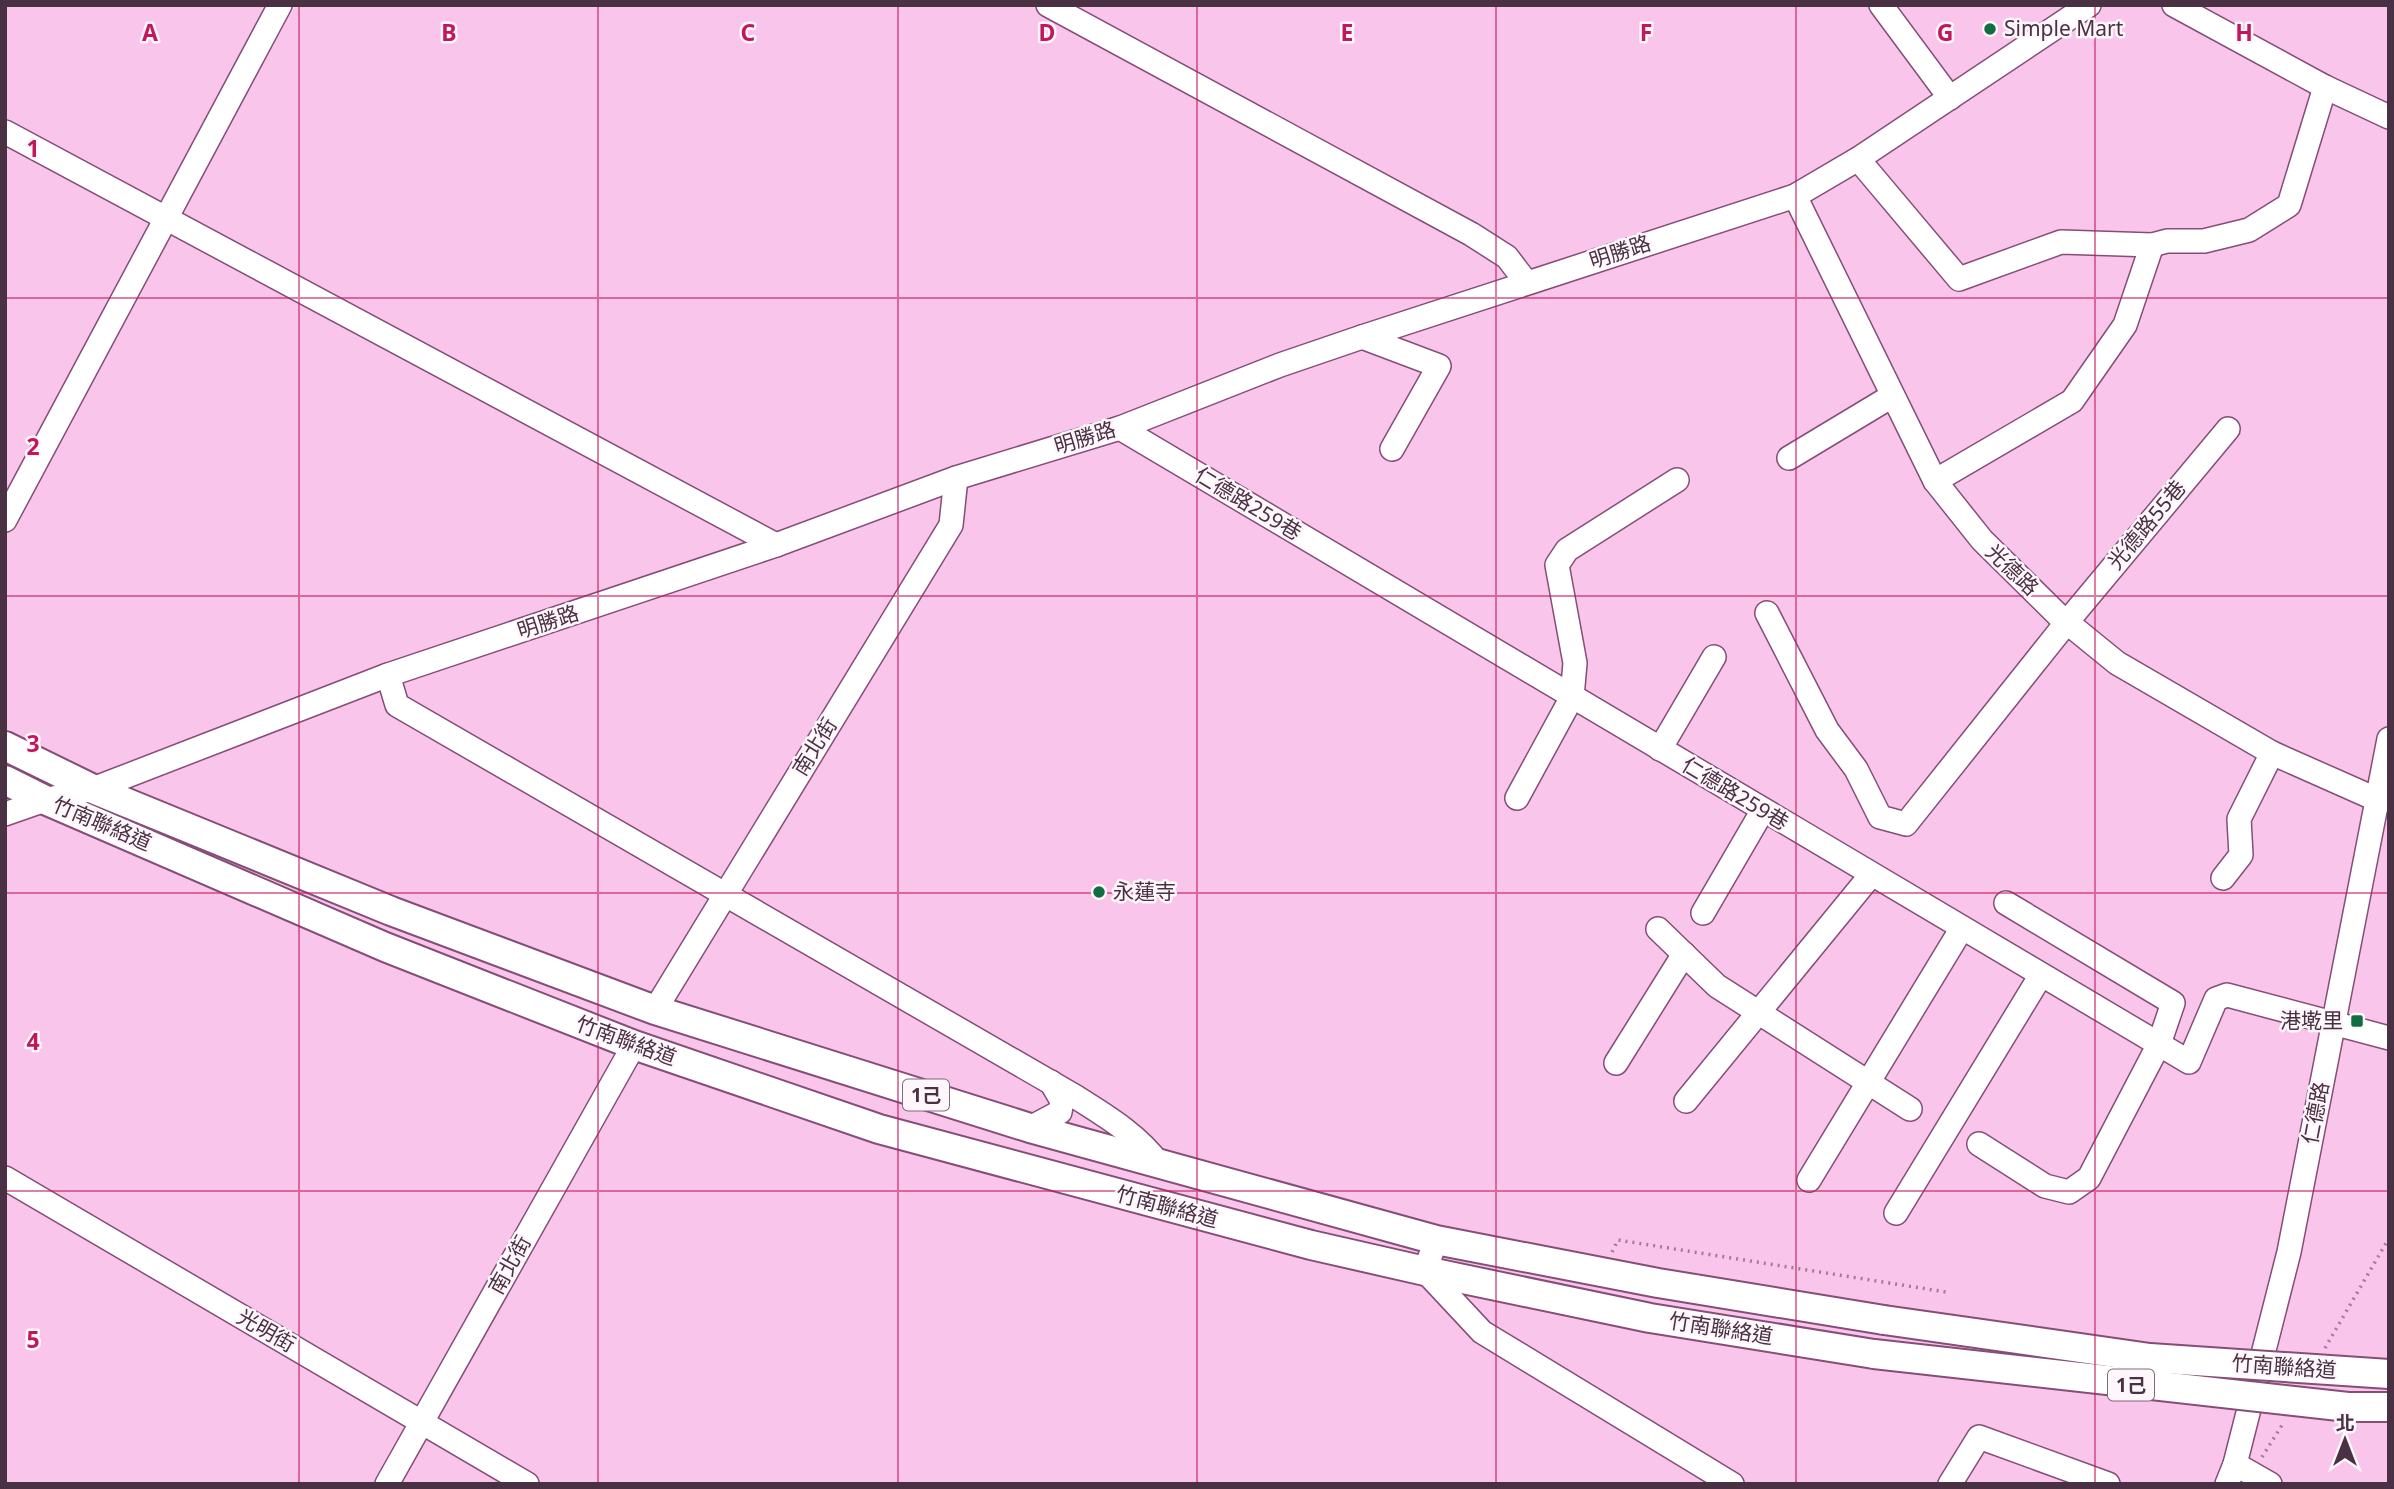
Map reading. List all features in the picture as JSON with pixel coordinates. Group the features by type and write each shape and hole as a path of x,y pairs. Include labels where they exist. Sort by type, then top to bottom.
{"main road":[{"name":"竹南聯絡道","path":"5,746 93,789 391,911 655,1010 1031,1128 1436,1240 1601,1272 1884,1320 2150,1358 2389,1374"},
{"name":"竹南聯絡道","path":"5,780 45,800 385,947 634,1045 879,1129 1311,1245 1650,1318 1874,1354 2348,1408 2389,1407"}],"street":[{"path":"5,520 280,5"},
{"path":"1048,5 1471,234 1507,257 1525,282"},
{"path":"1881,5 1950,98"},
{"name":"明勝路","path":"5,814 45,800 93,789 388,675 776,545 956,478 1120,428 1280,365 1525,282 1796,196 1858,159 2090,5"},
{"path":"2174,5 2325,87 2389,117"},
{"path":"1858,159 1959,279 2061,242 2152,245 2167,240 2204,241 2249,230 2289,205 2325,87"},
{"path":"5,132 776,545"},
{"name":"光德路","path":"1796,196 1935,481 1982,540 2067,622 2117,663 2272,753 2385,805"},
{"path":"1935,481 2072,401 2125,325 2152,245"},
{"path":"1362,337 1439,366 1392,449"},
{"path":"1789,458 1892,396"},
{"name":"仁德路259巷","path":"1120,428 2189,1062 2217,999 2227,995 2333,1023"},
{"name":"光德路55巷","path":"1768,613 1828,730 1856,769 1880,817 1906,824 2067,622 2228,429"},
{"name":"南北街","path":"655,1010 951,525 956,478"},
{"path":"1517,797 1572,697 1575,663 1557,565 1567,550 1677,480"},
{"path":"1660,749 1714,657"},
{"path":"388,675 397,705 1051,1082 1121,1126 1160,1164"},
{"name":"仁德路","path":"2231,1474 2289,1252 2333,1023 2385,805 2389,738"},
{"path":"2223,878 2241,855 2239,819 2272,753"},
{"path":"1703,913 1763,810"},
{"path":"1686,1101 1871,875"},
{"path":"1979,1144 2045,1186 2068,1192 2089,1178 2158,1044 2173,1003 2006,903"},
{"path":"1809,1180 1962,928"},
{"path":"1658,929 1717,986 1910,1109"},
{"path":"1616,1063 1684,954"},
{"path":"1896,1213 2041,975"},
{"path":"2333,1023 2389,1038"},
{"name":"南北街","path":"387,1484 634,1045"},
{"path":"1031,1128 1060,1112 1062,1101 1051,1082"},
{"name":"光明街","path":"5,1178 527,1484"},
{"path":"1436,1240 1425,1271 1482,1332 1732,1484"},
{"path":"1950,1484 1979,1437 2108,1484"},
{"path":"2231,1474 2270,1484"}],"path":[{"path":"1601,1272 1618,1240 1946,1292"}],"place":[{"name":"Simple Mart","path":"1990,29"},
{"name":"永蓮寺","path":"1099,892"},
{"name":"港墘里","path":"2357,1021"}]}
